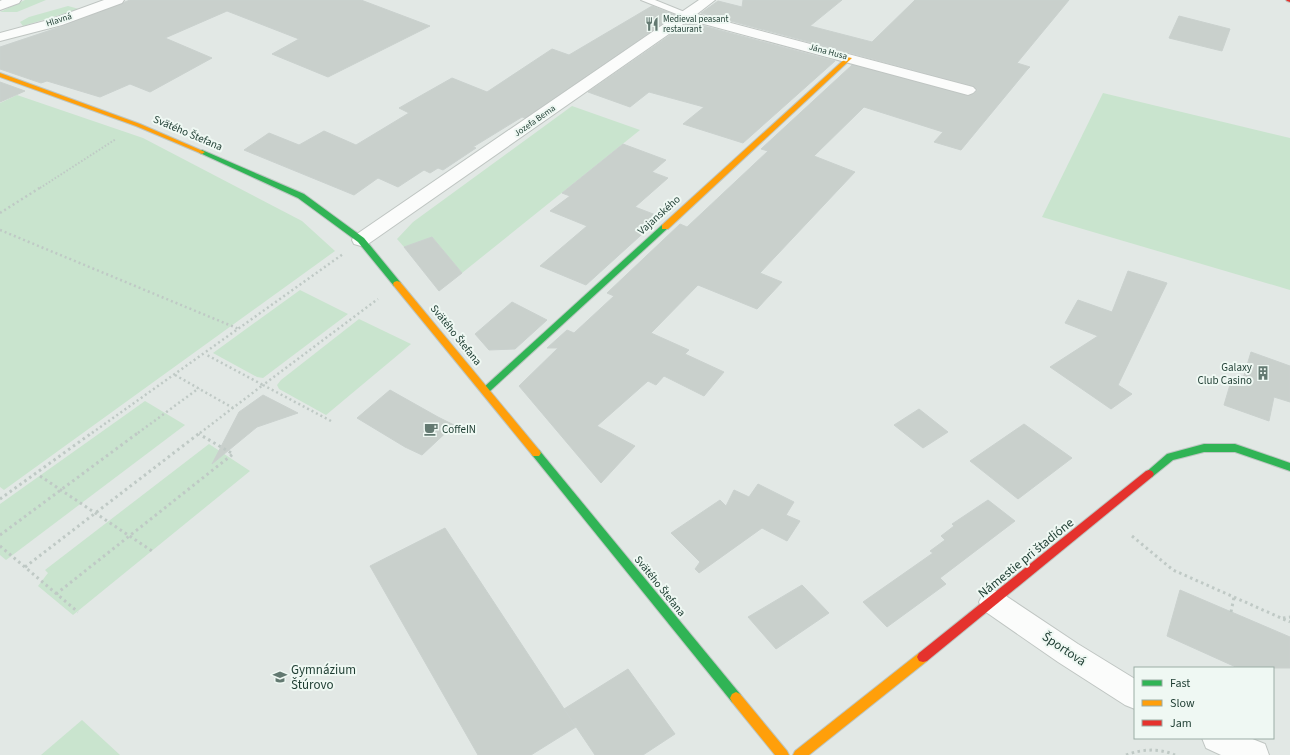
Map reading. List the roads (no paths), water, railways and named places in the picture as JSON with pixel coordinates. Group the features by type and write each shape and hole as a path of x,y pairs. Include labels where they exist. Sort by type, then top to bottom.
{"street":[{"path":"0,6 14,0"},
{"name":"Hlavná","path":"0,37 57,22 117,0"},
{"name":"Jozefa Bema","path":"361,240 708,0"},
{"name":"Jána Husa","path":"687,15 968,90"},
{"name":"Vajanského","path":"486,390 849,58"},
{"name":"Svätého Štefana","path":"0,75 138,125 257,175 301,196 361,240 486,390 783,755"},
{"name":"Námestie pri štadióne","path":"799,755 993,602 1170,457 1204,448 1235,448 1290,467"},
{"name":"Športová","path":"993,602 1068,653 1134,694"},
{"path":"1219,739 1254,755"}],"lane":[{"path":"646,0 687,15"}],"place":[{"name":"Medieval peasant restaurant","path":"652,24"},
{"name":"Galaxy Club Casino","path":"1263,373"},
{"name":"CoffeIN","path":"431,429"},
{"name":"Gymnázium Štúrovo","path":"280,677"}]}
